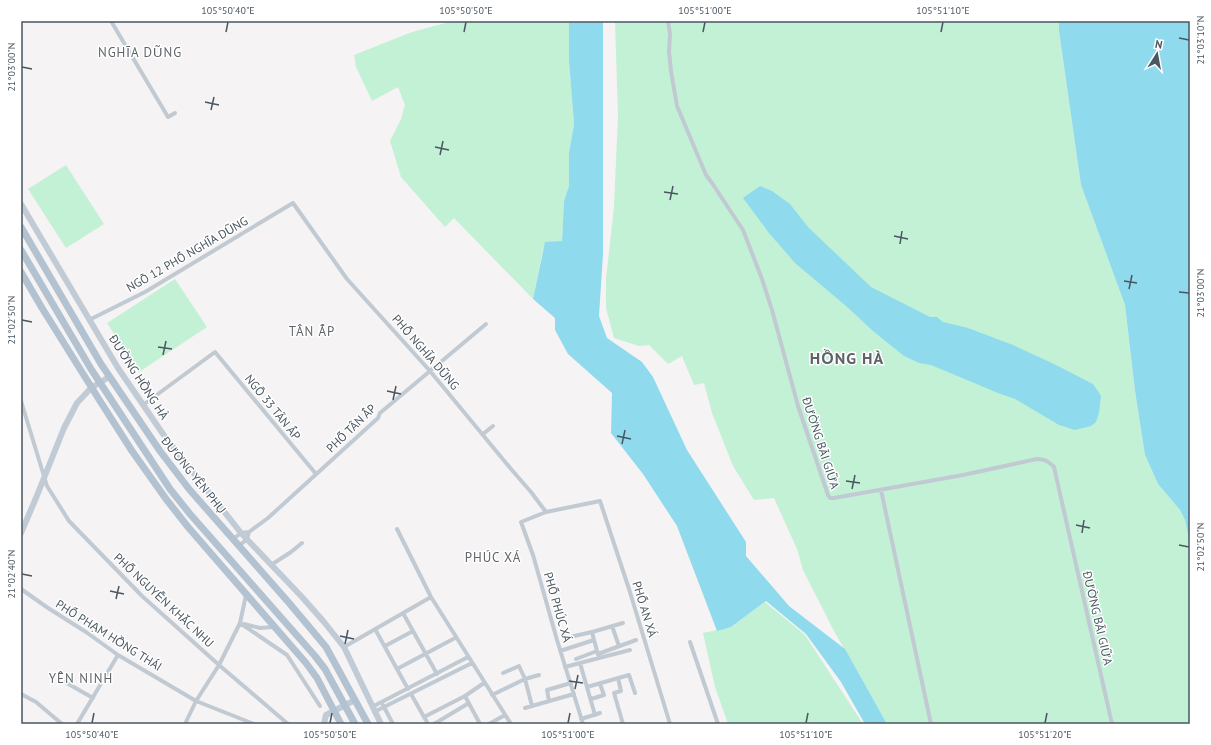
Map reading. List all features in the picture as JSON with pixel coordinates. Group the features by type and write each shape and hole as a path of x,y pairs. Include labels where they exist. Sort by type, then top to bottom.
{"main road":[{"name":"ĐƯỜNG YÊN PHỤ","path":"21,227 109,377 176,474 326,647 368,724"},
{"name":"ĐƯỜNG YÊN PHỤ","path":"21,250 70,334 170,489 190,514 315,656 325,669 355,724"},
{"path":"21,272 91,388 168,503 311,670 341,724"},
{"path":"61,339 70,334"}],"street":[{"path":"111,21 168,117 175,113"},
{"name":"ĐƯỜNG BÃI GIỮA","path":"668,21 670,34 669,52 671,71 678,106 706,175 743,230 772,310 798,406 828,495 830,498 834,498 881,490 989,470 1036,459 1044,459 1049,461 1054,467 1112,724"},
{"name":"ĐƯỜNG HỒNG HÀ","path":"21,204 118,368 163,434 241,533 324,622 344,647 381,724"},
{"name":"NGÕ 12 PHỐ NGHĨA DŨNG","path":"89,320 145,292 293,204"},
{"name":"PHỐ NGHĨA DŨNG","path":"293,204 348,279 430,371 546,512"},
{"name":"PHỐ TÂN ẤP","path":"233,539 241,533 249,532 268,518 378,418 380,413 486,324"},
{"name":"NGÕ 33 TÂN ẤP","path":"143,405 215,352 316,474"},
{"path":"21,533 64,428 77,403 91,388 109,377"},
{"name":"PHỐ NGUYỄN KHẮC NHU","path":"21,400 47,486 69,521 142,596 288,724"},
{"path":"482,434 493,426"},
{"path":"881,490 931,724"},
{"name":"PHỐ AN XÁ","path":"546,512 600,501 629,588 670,724"},
{"name":"PHỐ PHÚC XÁ","path":"546,512 522,522 582,722"},
{"path":"397,530 431,596 468,658 511,724"},
{"path":"239,546 247,539 249,532"},
{"path":"271,565 302,543"},
{"name":"PHỐ PHẠM HỒNG THÁI","path":"21,589 118,655 196,701 254,724"},
{"path":"185,724 196,701 219,665 240,623 246,594"},
{"path":"344,647 431,596"},
{"path":"403,613 437,674"},
{"path":"240,623 255,627 274,627"},
{"path":"240,623 287,655 320,706"},
{"path":"570,637 623,623"},
{"path":"612,626 619,646"},
{"path":"375,629 408,689"},
{"path":"385,646 413,632"},
{"path":"592,632 598,654"},
{"path":"397,669 456,638"},
{"path":"560,651 594,640"},
{"path":"565,667 580,663 598,654 636,640"},
{"path":"690,642 718,724"},
{"path":"576,659 598,654 630,650"},
{"path":"77,724 118,655"},
{"path":"373,709 382,702 468,658"},
{"path":"373,709 384,707 472,663"},
{"path":"577,724 597,714 587,688 580,663"},
{"path":"503,673 519,666 525,679 532,706"},
{"path":"492,695 525,679 539,675"},
{"path":"587,688 629,675 635,693"},
{"path":"618,678 621,691 614,693 623,724"},
{"path":"65,682 93,698"},
{"path":"424,717 465,696 484,683"},
{"path":"550,701 547,690 571,683"},
{"path":"591,699 604,695 600,684"},
{"path":"21,694 36,702 62,724"},
{"path":"411,694 428,724"},
{"path":"525,708 574,694"},
{"path":"465,696 480,724"},
{"path":"324,724 326,715 355,700"},
{"path":"382,702 393,724"},
{"path":"434,724 469,703"},
{"path":"489,724 505,715"}],"green space":[{"path":"453,21 569,21 569,61 574,124 569,153 569,186 564,201 562,241 543,249 533,299 454,218 445,227 401,177 390,141 401,119 405,105 398,87 372,101 356,67 354,55 412,32"},
{"path":"615,21 1059,21 1059,31 1081,185 1125,305 1135,391 1145,455 1158,484 1180,510 1185,520 1190,544 1190,724 887,724 834,631 803,570 797,549 774,498 754,500 733,466 712,413 704,383 694,385 682,356 668,364 649,345 639,346 614,338 606,308 606,279 614,207 618,116"},
{"path":"66,165 104,224 66,248 28,189"},
{"path":"175,279 207,327 139,372 107,323"},
{"path":"765,602 805,635 863,724 728,724 715,687 703,633 731,627"}],"water":[{"path":"569,21 603,21 603,254 599,316 607,338 642,362 653,377 687,450 746,542 746,556 789,606 845,649 887,724 865,724 841,682 806,634 766,601 731,627 717,631 677,526 643,474 611,433 612,393 568,354 555,330 555,318 533,299 545,242 562,241 564,201 569,186 569,153 574,124 569,61"},
{"path":"1059,21 1190,21 1190,544 1185,520 1180,510 1158,484 1145,455 1135,391 1125,305 1081,185 1059,31"},
{"path":"760,186 772,191 790,204 808,227 871,287 930,317 937,317 943,322 968,328 1013,345 1093,384 1101,396 1099,413 1096,422 1091,426 1075,430 1059,425 1015,399 931,365 919,363 904,356 795,263 769,233 743,198"}],"district":[{"name":"NGHĨA DŨNG","path":"140,52"},
{"name":"TÂN ẤP","path":"312,331"},
{"name":"HỒNG HÀ","path":"847,358"},
{"name":"PHÚC XÁ","path":"493,557"},
{"name":"YÊN NINH","path":"81,678"}]}
